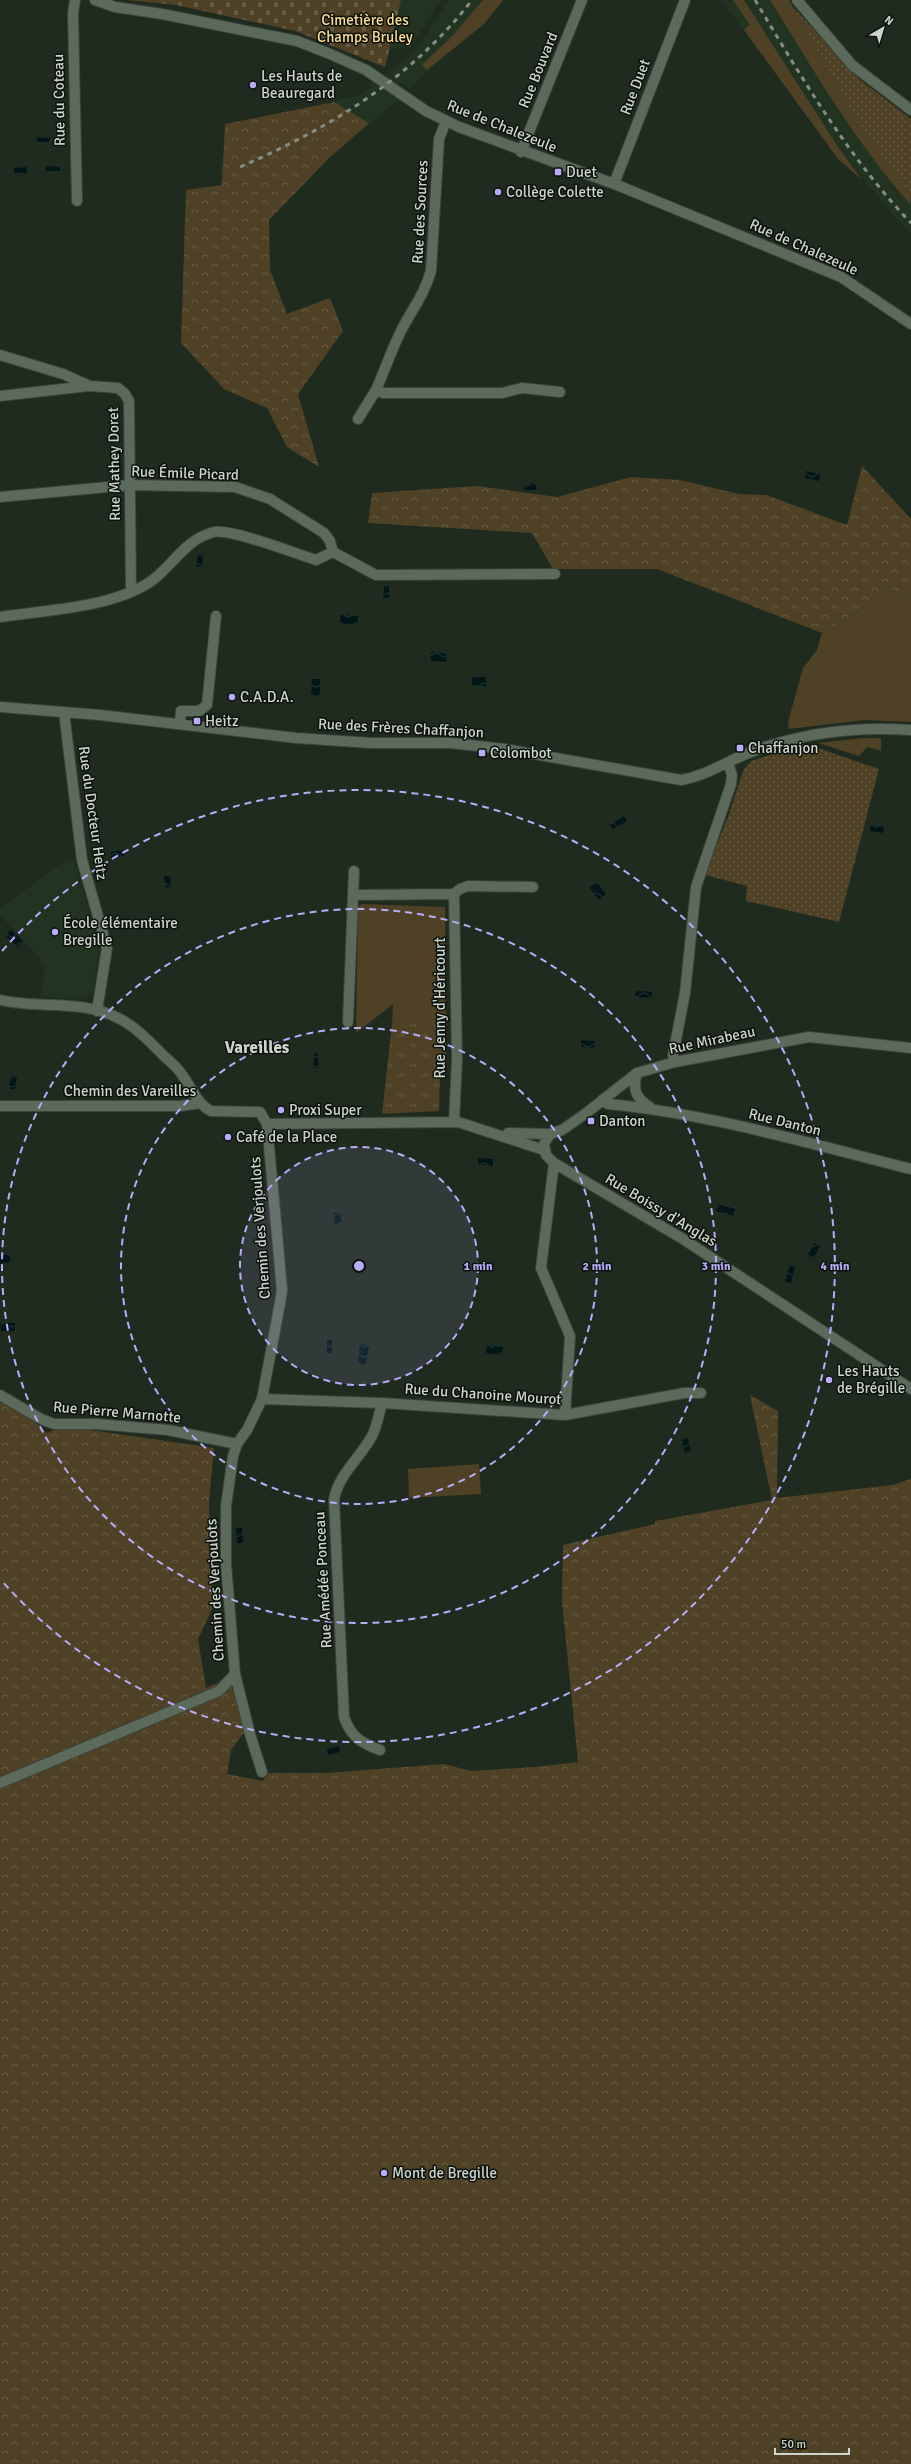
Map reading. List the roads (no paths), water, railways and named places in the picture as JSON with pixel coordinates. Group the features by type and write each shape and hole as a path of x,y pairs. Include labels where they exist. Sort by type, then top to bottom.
{"street":[{"name":"Rue du Coteau","path":"75,0 73,13 73,91 77,201"},
{"name":"Rue de Chalezeule","path":"95,0 111,6 162,14 297,42 366,70 426,111 446,121 521,152 614,184 841,277 911,324"},
{"name":"Rue Bouvard","path":"521,152 582,0"},
{"name":"Rue Duet","path":"614,184 685,0"},
{"path":"797,0 852,65 911,110"},
{"name":"Rue des Sources","path":"358,419 376,390 402,328 416,307 428,284 431,271 439,139 446,121"},
{"path":"0,355 63,374 90,386"},
{"path":"0,396 90,386"},
{"name":"Rue Mathey Doret","path":"90,386 118,388 125,394 128,401 128,485 131,590"},
{"path":"376,390 383,393 443,395 502,393 522,388 560,392"},
{"name":"Rue Émile Picard","path":"0,498 128,485 235,487 270,499 324,533 330,541 333,552"},
{"path":"0,617 108,601 150,582 196,540 215,532 231,532 316,560 333,552 376,575 555,574"},
{"path":"180,724 181,711 199,711 207,706 216,616"},
{"name":"Rue des Frères Chaffanjon","path":"0,707 180,724 296,738 372,742 462,744 505,749 681,780 700,776 745,754 802,736 857,729 911,730"},
{"name":"Rue du Docteur Heitz","path":"64,712 82,860 107,948 97,1011"},
{"path":"674,1062 673,1055 685,993 696,887 731,784 732,775 728,763"},
{"path":"348,1022 354,871"},
{"path":"353,895 454,894 460,889 468,886 533,887"},
{"name":"Rue Jenny d'Héricourt","path":"454,894 457,1060 454,1122"},
{"path":"0,1000 97,1011 121,1019 140,1033 183,1075 201,1103"},
{"name":"Rue Mirabeau","path":"550,1134 570,1125 637,1073 674,1062 809,1037 911,1048"},
{"name":"Rue Danton","path":"637,1073 634,1082 635,1092 638,1099 652,1108"},
{"name":"Rue Danton","path":"602,1100 608,1104 652,1108 729,1124 911,1169"},
{"name":"Chemin des Vareilles","path":"0,1106 180,1106 201,1103 211,1112 260,1112 268,1124"},
{"path":"268,1124 454,1122 544,1147 550,1134 518,1135 489,1131"},
{"name":"Chemin des Verjoulots","path":"262,1772 250,1734 235,1674 226,1542 226,1506 233,1456 237,1444 247,1430 262,1399 274,1343 282,1290 268,1124"},
{"name":"Rue Boissy d'Anglas","path":"544,1147 554,1163 683,1239 911,1389"},
{"path":"554,1163 541,1268 570,1336 565,1415"},
{"name":"Rue du Chanoine Mourot","path":"262,1399 382,1403 565,1415 684,1393 701,1393"},
{"name":"Rue Pierre Marnotte","path":"0,1395 41,1419 54,1424 89,1424 168,1430 237,1444"},
{"name":"Rue Amédée Ponceau","path":"380,1750 356,1738 348,1729 344,1717 334,1499 336,1487 343,1475 360,1454 373,1434 382,1403"},
{"path":"0,1783 219,1691 235,1674"}],"water":[{"path":"37,137 50,138 49,142 37,142"},
{"path":"46,166 60,167 60,171 46,171"},
{"path":"27,167 27,173 14,173 14,168"},
{"path":"806,471 820,474 819,481 805,478"},
{"path":"531,484 536,484 536,490 524,490 524,485 531,486"},
{"path":"198,554 203,554 202,567 196,566"},
{"path":"384,586 389,586 389,598 383,598"},
{"path":"340,615 358,616 357,624 340,624"},
{"path":"431,652 447,654 446,662 431,661"},
{"path":"472,677 486,677 486,686 472,685"},
{"path":"312,679 320,679 320,696 311,695"},
{"path":"624,816 627,821 613,829 610,825"},
{"path":"871,825 884,827 883,833 870,831"},
{"path":"123,850 124,856 111,858 111,852"},
{"path":"164,876 170,876 171,887 166,888"},
{"path":"596,882 606,894 599,900 589,887"},
{"path":"11,930 23,941 17,947 6,936"},
{"path":"636,991 652,992 652,998 635,997"},
{"path":"581,1040 595,1041 594,1048 581,1047"},
{"path":"315,1052 318,1054 318,1068 313,1068"},
{"path":"12,1075 17,1076 15,1089 11,1089 9,1085"},
{"path":"478,1158 493,1159 493,1166 478,1164"},
{"path":"718,1204 735,1209 733,1216 716,1211"},
{"path":"340,1212 341,1224 335,1225 334,1213"},
{"path":"814,1243 820,1246 813,1259 807,1256"},
{"path":"8,1254 11,1257 9,1262 0,1264 0,1256"},
{"path":"790,1265 795,1267 791,1283 785,1282"},
{"path":"0,1323 15,1323 15,1331 1,1331"},
{"path":"327,1340 332,1340 332,1353 327,1353"},
{"path":"360,1344 369,1346 366,1364 362,1365 358,1362"},
{"path":"487,1345 503,1347 502,1355 486,1353"},
{"path":"688,1438 691,1451 685,1452 682,1440"},
{"path":"236,1528 242,1528 243,1543 237,1543"},
{"path":"339,1746 340,1752 328,1755 327,1749"}],"railway":[{"path":"240,167 306,135 337,118 367,98 396,77 423,54 472,0"},
{"path":"755,0 808,87 846,144 888,198 911,223"}],"place":[{"name":"Les Hauts de Beauregard","path":"253,85"},
{"name":"Duet","path":"558,172"},
{"name":"Collège Colette","path":"498,192"},
{"name":"C.A.D.A.","path":"232,697"},
{"name":"Heitz","path":"197,721"},
{"name":"Chaffanjon","path":"740,748"},
{"name":"Colombot","path":"482,753"},
{"name":"École élémentaire Bregille","path":"55,932"},
{"name":"Proxi Super","path":"281,1110"},
{"name":"Danton","path":"591,1121"},
{"name":"Café de la Place","path":"228,1137"},
{"name":"Les Hauts de Brégille","path":"829,1380"},
{"name":"Mont de Bregille","path":"384,2173"}],"district":[{"name":"Vareilles","path":"257,1047"}],"park label":[{"name":"Cimetière des Champs Bruley","path":"365,28"}]}
